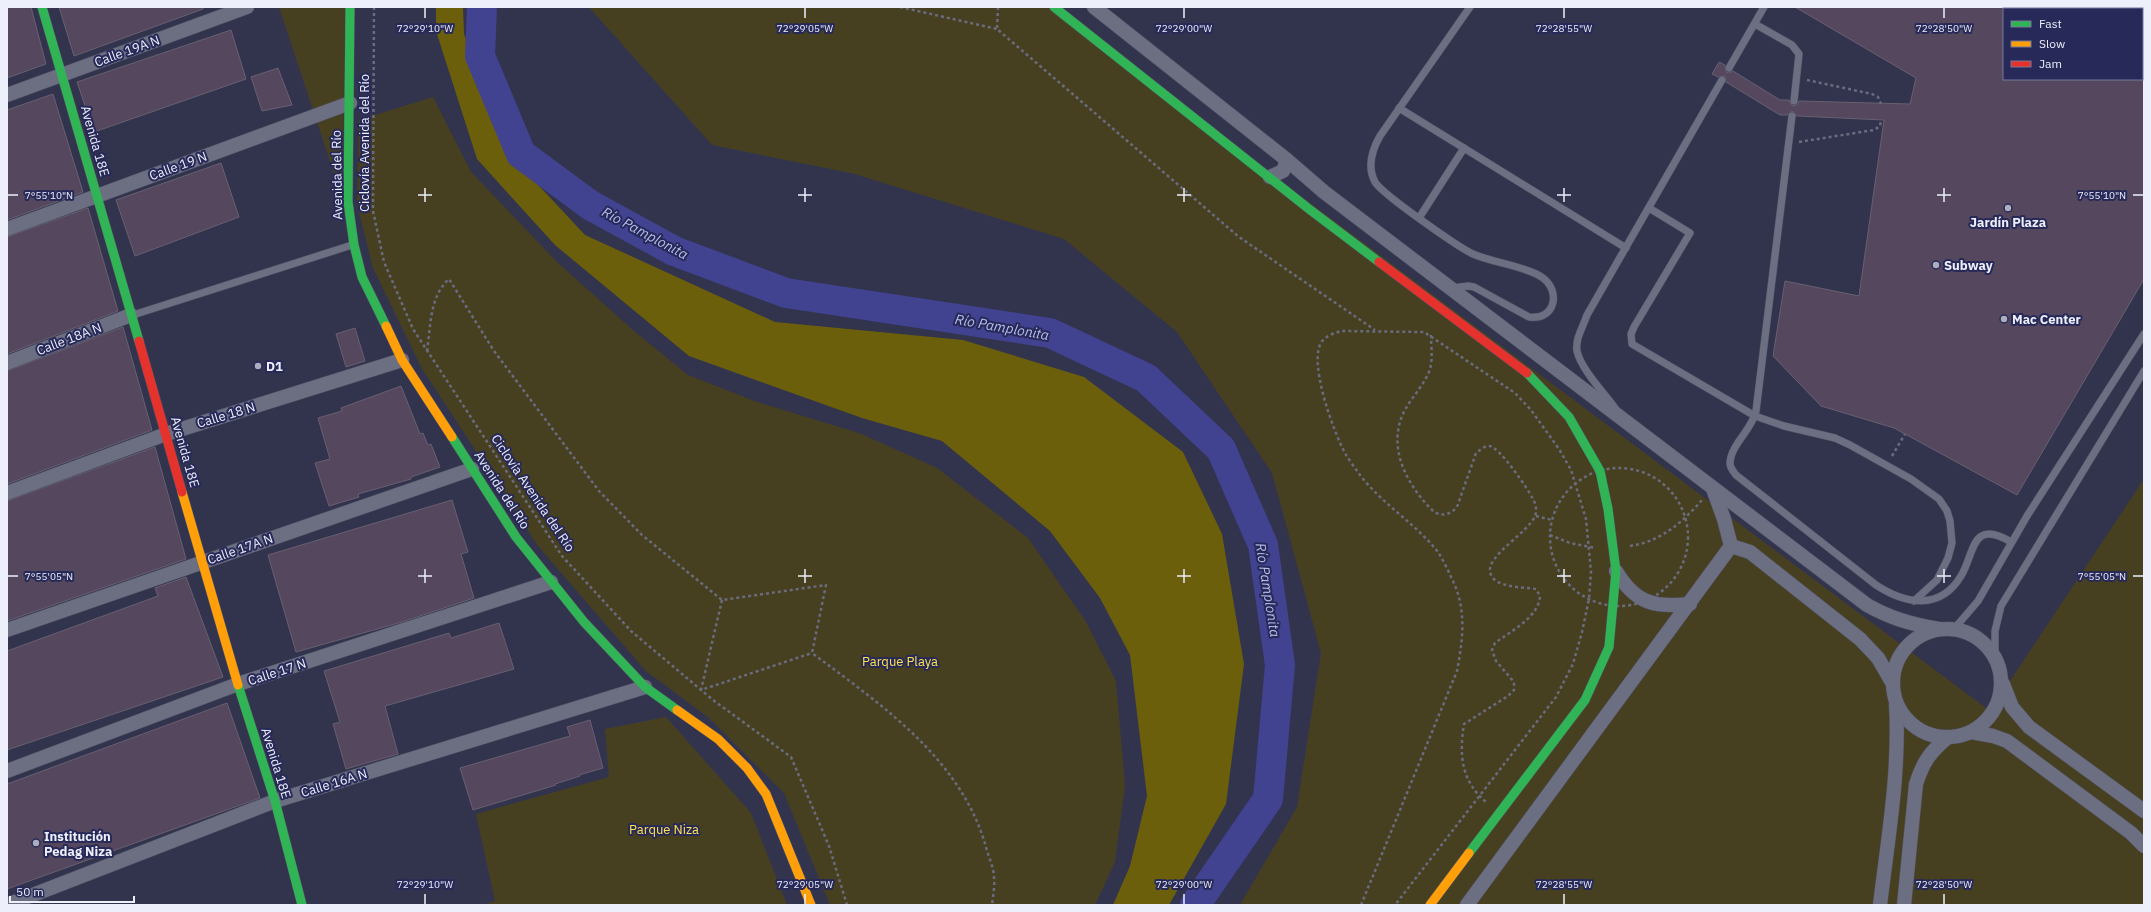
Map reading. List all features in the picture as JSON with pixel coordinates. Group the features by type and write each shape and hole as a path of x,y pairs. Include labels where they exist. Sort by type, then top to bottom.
{"street":[{"name":"Avenida 18E","path":"42,7 238,684 275,801 302,905"},
{"name":"Calle 19A N","path":"7,95 247,7"},
{"name":"Avenida del Río","path":"350,7 348,202 354,245 362,277 402,360 516,537 584,622 645,687 718,739 747,768 766,794 811,905"},
{"path":"1054,7 1309,209 1523,369 1569,417 1600,471 1608,508 1616,571 1609,647 1585,700 1430,905"},
{"path":"1094,7 1287,160 1324,192 1621,416 1713,489 1867,605 1905,623 1939,629 1954,629 1967,632 1978,638 1988,647 1995,657 2000,669 2002,682 2012,708 2029,727 2141,806"},
{"name":"Calle 19 N","path":"7,229 350,103"},
{"path":"1270,177 1283,171 1287,160"},
{"path":"1309,209 1307,203 1308,197 1312,192 1318,190 1324,192"},
{"name":"Calle 18A N","path":"7,363 131,315"},
{"name":"Calle 18 N","path":"7,494 166,434 402,360"},
{"name":"Calle 17A N","path":"7,630 472,469"},
{"path":"1467,905 1690,604 1731,546 1724,519 1713,489"},
{"path":"1731,546 1750,552 1860,639 1878,658 1893,684"},
{"path":"1616,571 1623,583 1634,594 1646,601 1667,607 1690,604"},
{"name":"Calle 17 N","path":"7,771 238,684 551,582"},
{"path":"1880,905 1898,737 1896,699 1893,684 1895,668 1901,654 1911,642 1924,634 1939,629"},
{"path":"1896,699 1900,710 1915,726 1931,734 1948,737 1971,732 1984,723 1994,711 2000,697 2002,682"},
{"name":"Calle 16A N","path":"7,905 275,801 645,687"},
{"path":"1971,732 1993,736 2007,741 2131,833 2144,846"},
{"path":"1904,905 1916,784 1922,766 1931,752 1948,737"}],"lane":[{"path":"1452,288 1468,286 1474,287 1529,317 1536,318 1546,315 1552,309 1554,302 1554,293 1550,286 1540,276 1472,254 1446,238 1380,188 1375,183 1370,166 1376,143 1470,7"},
{"path":"1729,68 1764,7"},
{"path":"1755,24 1792,44 1799,54 1794,100"},
{"path":"1621,416 1586,369 1577,351 1578,336 1587,315 1722,80"},
{"path":"1399,108 1626,248"},
{"path":"1792,116 1755,416 1731,458 1731,468 1736,474 1876,585 1891,594 1914,601 1928,601 1944,595 1956,584 1962,576 1973,546 1979,538 1987,535 1996,535 2011,542"},
{"path":"1419,218 1464,148"},
{"path":"1649,208 1690,233 1632,331 1632,344 1755,416 1784,426 1835,438 1912,479 1939,499 1947,511 1950,521 1952,543 1948,558 1937,580 1914,601"},
{"path":"131,315 354,245"},
{"path":"1954,629 1978,601 2011,542 2144,334"},
{"path":"1995,657 1995,631 2001,606 2142,380 2144,371"}],"path":[{"name":"Ciclovía Avenida del Río","path":"374,7 373,211 384,262 412,328 562,556 631,631 701,690 791,757 829,846 847,905"},
{"path":"900,7 997,29 1239,237 1376,330"},
{"path":"997,29 998,7"},
{"path":"1797,78 1872,94 1878,97 1880,104"},
{"path":"1789,143 1874,130 1880,126 1881,120"},
{"path":"427,351 432,309 440,287 449,279 494,351 599,491 642,535 722,600 826,585 812,653"},
{"path":"1361,905 1454,678 1463,637 1461,606 1453,580 1438,553 1370,487 1356,470 1344,453 1320,387 1317,364 1318,350 1322,341 1331,334 1341,331 1376,330 1424,332 1514,393 1547,429 1571,470 1586,519 1590,547 1589,599 1582,632 1572,664 1556,697 1480,797 1394,905"},
{"path":"1430,335 1430,370 1406,408 1399,427 1398,453 1400,464 1405,473 1428,506 1436,514 1444,515 1451,513 1457,507 1476,453 1482,448 1490,446 1497,449 1503,456 1533,499 1536,508 1536,516 1531,524 1492,561 1490,571 1493,579 1501,584 1536,590 1540,596 1540,604 1535,612 1495,643 1492,650 1496,661 1514,682 1514,690 1508,696 1464,724 1464,773 1480,797 1499,813"},
{"path":"1886,465 1905,434"},
{"path":"1550,535 1570,543 1590,547 1613,548 1635,545 1657,538 1686,518 1713,489"},
{"path":"1536,516 1552,520"},
{"path":"701,690 722,600"},
{"path":"701,690 812,653"},
{"path":"812,653 886,708 946,767 968,799 984,838 994,877 992,905"}],"green space":[{"path":"279,7 345,7 342,197"},
{"path":"589,7 1048,7 1990,711 2144,479 2144,905 1240,905 1297,807 1321,653 1272,473 1177,332 1064,239 855,174 712,145"},
{"name":"Parque Playa","path":"433,97 471,172 558,263 634,331 688,375 757,402 859,433 937,468 1028,538 1086,622 1116,681 1125,785 1115,862 1095,905 830,905 784,793 709,718 646,671 538,546 421,367 373,268 357,204 359,120"},
{"name":"Parque Niza","path":"666,717 751,813 787,905 483,905 495,901 476,814 609,777 605,729"}],"shaded area":[{"path":"436,7 463,7 464,34 513,158 585,235 775,322 963,340 1084,377 1183,452 1222,534 1244,664 1226,804 1169,905 1113,905 1130,866 1147,796 1130,655 1100,598 1050,531 942,441 862,418 689,356 555,245 477,159 436,31"}],"building":[{"path":"7,7 31,7 46,64 7,78"},
{"path":"59,7 203,7 203,9 74,56"},
{"name":"Jardín Plaza","path":"1795,7 2004,7 2003,80 2144,79 2144,279 2017,495 1894,428 1821,406 1773,356 1785,281 1859,296 1884,120 1797,116 1792,111 1787,115 1780,115 1726,82 1725,76 1718,77 1712,74 1719,62 1725,65 1726,72 1729,73 1733,71 1780,100 1789,100 1791,105 1794,106 1798,104 1799,101 1910,104 1916,78"},
{"path":"231,30 246,79 94,132 77,82"},
{"path":"278,68 292,105 262,111 251,77"},
{"path":"53,94 83,192 7,220 7,110"},
{"path":"221,163 239,217 135,256 116,200"},
{"path":"88,208 118,311 7,354 7,237"},
{"path":"123,327 152,430 7,484 7,371"},
{"path":"355,328 365,361 346,367 336,334"},
{"path":"401,386 420,434 423,433 428,445 431,444 440,467 411,477 411,479 358,494 359,497 329,506 315,463 330,459 318,418 342,411 341,408"},
{"path":"155,447 186,559 7,621 7,501"},
{"path":"452,500 468,552 461,554 474,598 402,622 296,652 268,555"},
{"path":"186,577 223,677 7,750 7,651 158,596 155,588"},
{"path":"499,623 514,669 385,706 398,754 346,769 333,724 340,722 324,671 449,633 451,638"},
{"path":"227,703 260,798 7,889 7,784"},
{"path":"590,720 603,768 579,775 580,776 555,784 556,785 473,810 460,768 570,736 567,727"}],"waterway":[{"name":"Río Pamplonita","path":"482,7 480,56 521,154 590,205 674,251 786,293 1050,333 1146,378 1221,449 1263,545 1280,665 1268,799 1195,905"}],"traffic: fast":[{"path":"42,7 139,341"},
{"path":"350,7 348,202 354,245 362,277 386,326"},
{"path":"1054,7 1309,209 1379,262"},
{"path":"1469,853 1585,700 1609,647 1616,571 1608,509 1600,471 1569,417 1527,373"},
{"path":"452,437 516,537 584,622 645,687 677,710"},
{"path":"238,685 275,801 302,905"}],"traffic: slow":[{"path":"386,326 402,360 452,437"},
{"path":"182,492 238,685"},
{"path":"677,710 718,739 747,768 766,794 811,905"},
{"path":"1430,905 1469,853"}],"traffic: jam":[{"path":"1379,262 1527,373"},
{"path":"139,341 182,492"}],"place":[{"name":"Jardín Plaza","path":"2008,208"},
{"name":"Subway","path":"1936,265"},
{"name":"Mac Center","path":"2004,319"},
{"name":"D1","path":"258,366"},
{"name":"Institución Pedag Niza","path":"36,843"}]}
